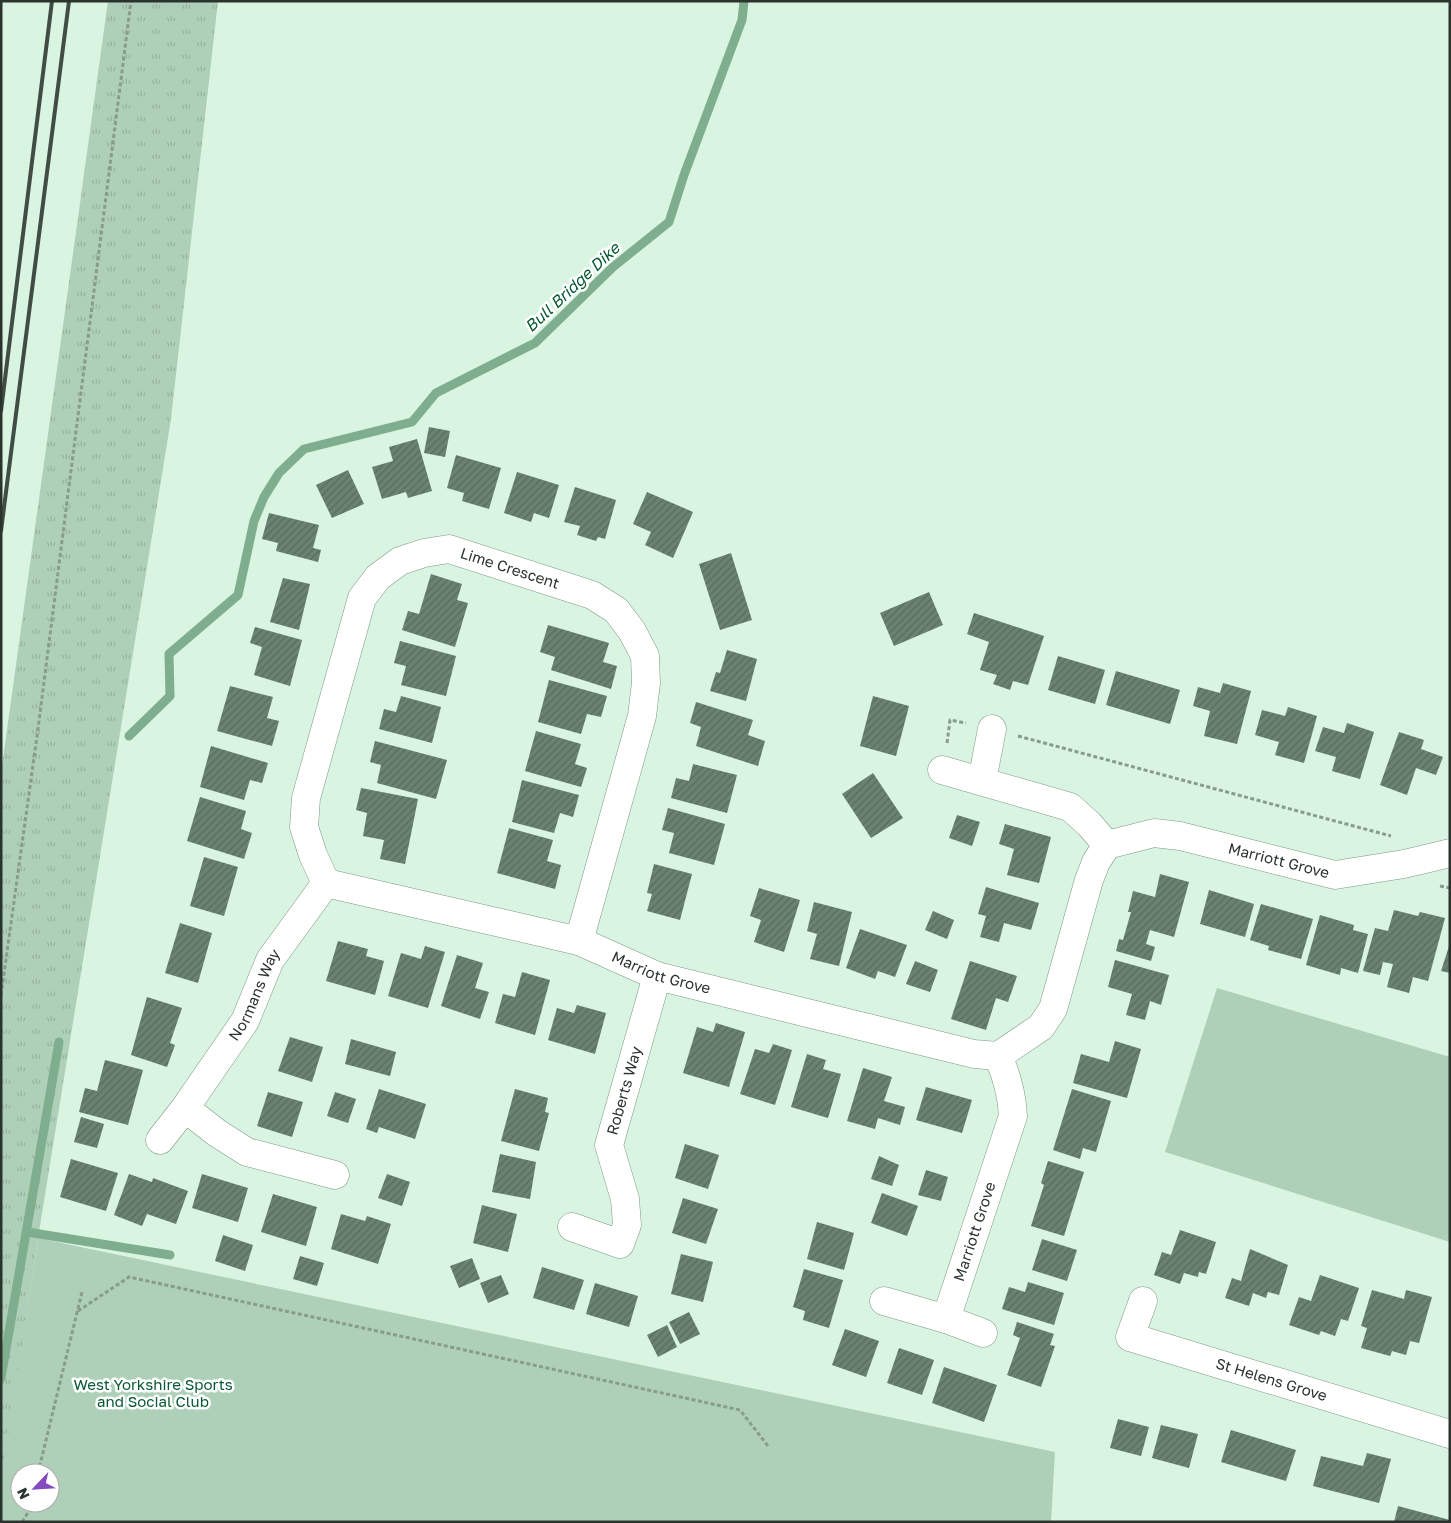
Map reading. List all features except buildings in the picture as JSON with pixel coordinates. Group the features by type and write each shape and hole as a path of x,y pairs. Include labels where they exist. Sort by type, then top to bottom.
{"street":[{"name":"Lime Crescent","path":"326,883 313,856 304,827 306,798 362,598 378,578 400,561 424,553 449,550 592,595 616,610 632,631 645,656 646,683 642,716 579,941"},
{"path":"982,781 992,729"},
{"path":"942,770 1070,806 1107,845 1096,862 1089,880 1054,1009 1041,1026 998,1056"},
{"name":"Marriott Grove","path":"1107,845 1154,833 1180,836 1335,874 1404,864 1450,853"},
{"name":"Marriott Grove","path":"326,883 579,941 657,976 974,1054 998,1056 1007,1075 1012,1096 1013,1116 946,1319"},
{"name":"Normans Way","path":"160,1140 185,1108 245,1021 270,960 326,883"},
{"name":"Roberts Way","path":"572,1227 620,1244 627,1224 625,1199 609,1145 657,976"},
{"path":"185,1108 217,1133 247,1152 335,1175"},
{"name":"St Helens Grove","path":"1143,1301 1130,1337 1450,1434"},
{"path":"884,1302 946,1319 984,1332"}],"path":[{"path":"1,995 38,729 131,1"},
{"path":"942,770 950,720 992,729 1392,836"},
{"path":"78,1311 129,1276 740,1410 768,1446"},
{"path":"40,1463 82,1292"}],"green space":[{"path":"108,1 218,1 171,419 38,1238 1,1490 1,773"},
{"path":"1217,988 1450,1057 1450,1242 1165,1152"},
{"name":"West Yorkshire Sports and Social Club","path":"38,1238 1055,1452 1051,1522 1,1522 1,1484"}],"waterway":[{"name":"Bull Bridge Dike","path":"129,736 170,696 169,654 238,595 254,521 264,497 279,473 304,449 412,422 436,393 535,343 613,267 669,222 684,175 742,20 744,1"},
{"path":"1,1378 59,1042"},
{"path":"27,1232 170,1255"}],"railway":[{"path":"1,411 52,1"},
{"path":"1,531 69,1"}]}
